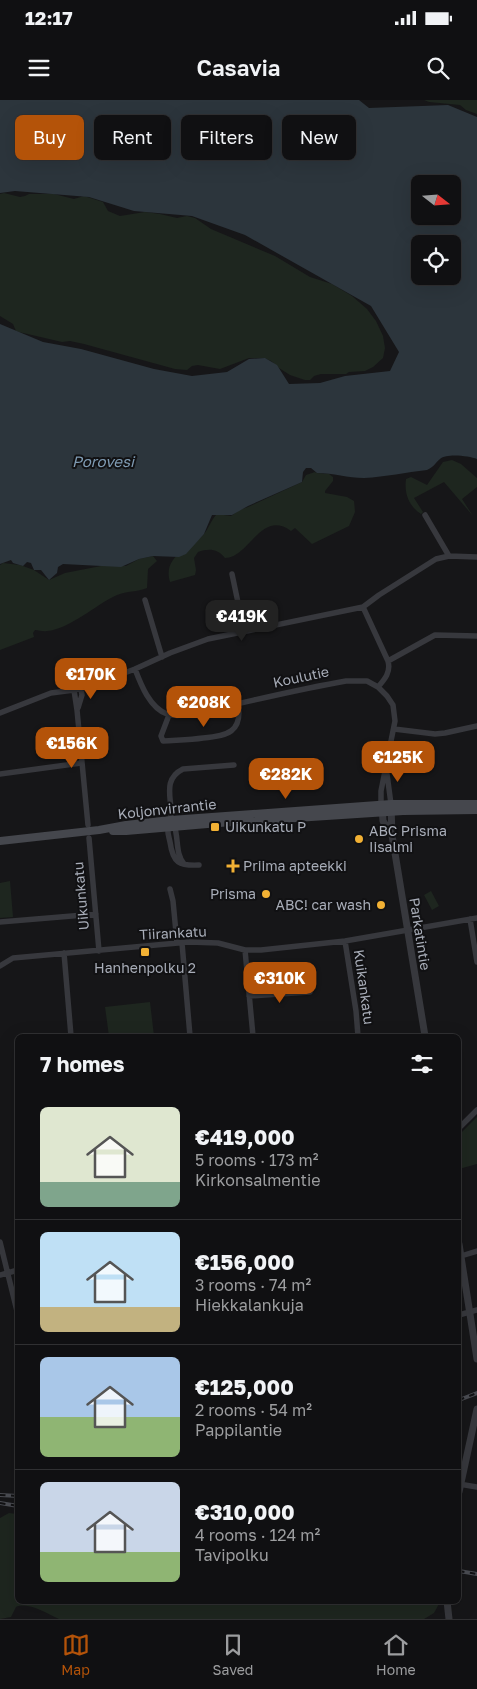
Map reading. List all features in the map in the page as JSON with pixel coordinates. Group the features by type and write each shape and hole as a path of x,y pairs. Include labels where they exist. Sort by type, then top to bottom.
{"main road":[{"name":"Koljonvirrantie","path":"391,808 477,804"},
{"name":"Koljonvirrantie","path":"0,841 99,830 126,825 172,825 382,808 477,810"}],"street":[{"path":"425,515 449,556"},
{"path":"0,713 51,692 81,689 197,643 244,631 347,612 363,607 436,559 449,556 477,557"},
{"path":"232,574 244,631"},
{"path":"145,600 162,657"},
{"path":"363,607 388,661 389,671 378,687 393,705 395,716 382,791 382,808"},
{"path":"388,661 435,635 477,636"},
{"path":"135,669 147,695 154,705 160,711 169,715 160,736 163,741 221,737 230,733 237,725 239,716 238,704"},
{"name":"Koulutie","path":"169,715 183,715 346,681 367,681 378,687"},
{"path":"78,710 82,695 81,689"},
{"path":"74,690 78,710 81,763 88,826"},
{"path":"394,729 435,734 477,726"},
{"path":"0,774 81,763"},
{"path":"199,865 185,865 178,862 174,857 170,843 172,825 170,784 175,773 182,769 234,765"},
{"path":"386,765 391,808"},
{"name":"Parkatintie","path":"382,808 385,827 392,835"},
{"name":"Parkatintie","path":"391,808 392,835 425,1034"},
{"name":"Uikunkatu","path":"89,838 99,951"},
{"path":"170,889 179,943 190,1034"},
{"path":"0,922 96,914"},
{"name":"Tiirankatu","path":"0,966 13,958 179,943 212,943 245,950 261,950 344,941 477,918"},
{"path":"470,919 477,962"},
{"name":"Kuikankatu","path":"344,941 356,1011 358,1034"},
{"path":"245,950 253,1034"},
{"path":"64,954 71,1034"},
{"path":"249,996 310,992"},
{"path":"461,1126 477,1110"},
{"path":"0,1242 15,1302"},
{"path":"477,1252 461,1256 474,1311 477,1359"},
{"path":"0,1275 15,1271"},
{"path":"461,1314 474,1311"},
{"path":"461,1480 477,1409"},
{"path":"461,1484 477,1487"},
{"path":"447,1604 449,1619"}],"shaded area":[{"path":"424,100 477,100 477,114 466,110 460,105"},
{"path":"4,193 20,197 29,194 54,194 74,199 84,196 103,202 108,211 120,216 145,212 177,218 187,216 195,218 211,229 275,256 310,277 332,284 352,296 367,309 376,321 383,336 385,348 383,358 365,371 349,372 346,374 321,374 314,376 310,380 305,380 290,375 264,358 249,358 220,369 198,365 192,366 187,370 175,369 84,344 70,341 62,342 16,331 13,324 0,316 0,194"},
{"path":"452,460 461,464 477,478 477,487 462,499 473,516 444,482 414,498 423,512 421,514 408,499 406,479 411,477 427,485 443,462"},
{"path":"315,472 329,474 333,477 333,481 325,493 347,497 354,501 355,512 349,526 312,544 295,528 291,531 281,526 271,526 263,530 233,556 225,558 213,550 198,552 194,558 195,575 170,582 170,565 174,559 204,534 217,514 231,516 239,510 302,482 306,475"},
{"path":"153,556 157,561 148,569 147,588 117,595 65,626 46,631 35,630 33,633 34,637 0,650 0,565 3,563 20,565 34,570 49,580 65,573 101,566 126,566 139,559"},
{"path":"10,881 13,917 0,918 0,883"},
{"path":"431,891 439,906 432,910 424,895"},
{"path":"150,1002 154,1034 109,1034 105,1007"},
{"path":"477,1117 477,1164 461,1168 461,1133"},
{"path":"9,1513 15,1514 15,1604 439,1604 434,1613 424,1619 59,1619 38,1609 21,1606 16,1607 11,1617 0,1619 0,1518"}],"water":[{"name":"Porovesi","path":"0,100 359,100 369,108 448,105 477,117 477,459 464,456 448,456 440,459 427,470 364,478 317,473 311,468 306,468 303,472 302,482 232,515 212,515 204,534 186,554 179,557 153,556 139,559 121,567 63,564 58,567 57,573 49,580 41,570 34,570 31,563 27,562 23,566 13,563 11,560 0,564 0,324 43,342 81,349 154,369 192,376 227,372 249,359 265,358 277,365 289,384 320,383 345,376 390,371 399,352 371,306 245,235 192,216 134,211 89,197 15,191 0,193"}],"railway":[{"path":"461,1399 477,1393"},
{"path":"0,1495 15,1496"},
{"path":"0,1503 15,1506"},
{"path":"461,1571 477,1574"}],"place":[{"name":"Uikunkatu P","path":"215,827"},
{"name":"ABC Prisma Iisalmi","path":"359,839"},
{"name":"Priima apteekki","path":"233,866"},
{"name":"Prisma","path":"266,894"},
{"name":"ABC! car wash","path":"381,905"},
{"name":"Hanhenpolku 2","path":"145,952"}]}
